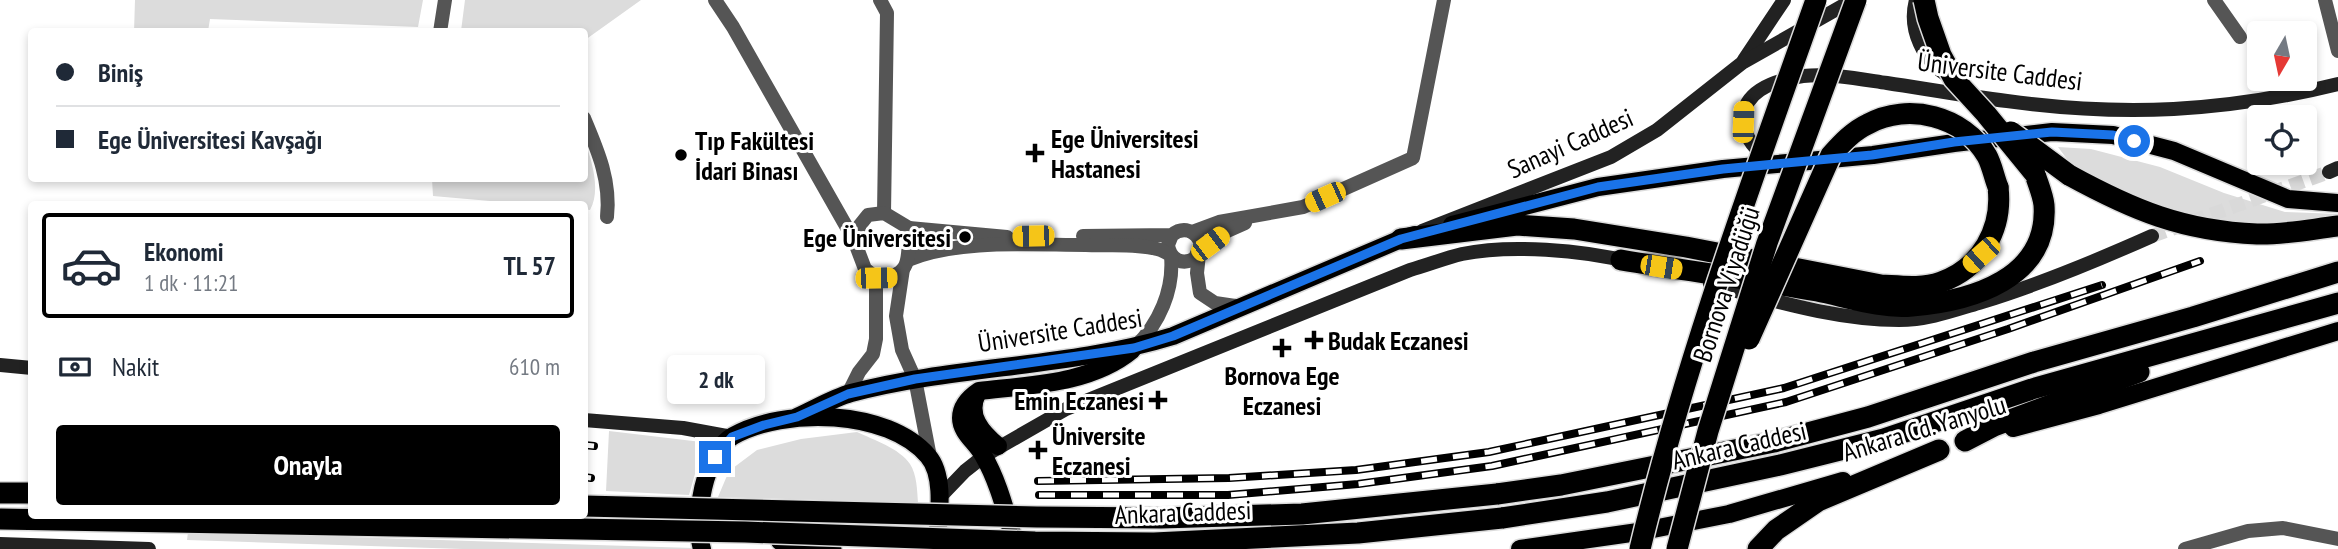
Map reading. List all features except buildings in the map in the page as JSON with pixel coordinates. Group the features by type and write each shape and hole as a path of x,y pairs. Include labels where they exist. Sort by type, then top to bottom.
{"highway":[{"name":"Bornova Viyadüğü","path":"1640,549 1658,475 1702,331 1816,0"},
{"name":"Bornova Viyadüğü","path":"1677,549 1708,431 1767,243 1854,0"},
{"path":"1924,0 1941,55 1959,85 1992,107 2068,175 2118,202 2195,227 2259,234 2338,226"},
{"path":"1621,260 1817,291 1877,304 1910,307 1956,298 1997,284 2012,275 2033,255 2043,224 2044,203 2035,174 1992,107"},
{"path":"1401,239 1517,225 1574,229 1686,247 1881,285 1910,287 1940,282 1964,270 1981,255 1991,239 1997,219 1999,200 1988,158 1964,131 1947,121 1926,114 1895,114 1869,122 1831,155 1708,431"},
{"name":"Ankara Caddesi","path":"588,506 1161,518 1302,514 1497,494 1561,485 1774,442 1868,417 2034,362 2338,272"},
{"name":"Ankara Caddesi","path":"0,519 745,533 1035,542 1154,542 1358,533 1502,518 1607,502 1793,462 1884,439 2032,389 2338,303"},
{"path":"1965,441 1994,426 2283,319"},
{"path":"1758,549 1776,530 1818,501 1939,450"},
{"path":"0,492 28,493"},
{"path":"745,533 831,549"}],"main road":[{"path":"1742,63 1784,0"},
{"path":"1742,63 1854,0"},
{"path":"1916,0 1913,18 1921,47 1928,57 1943,74 1968,87 1992,107"},
{"name":"Sanayi Caddesi","path":"1401,239 1611,156 1657,130 1742,63"},
{"name":"Üniversite Caddesi","path":"1787,164 1755,149 1746,135 1744,108 1750,97 1765,87 1806,76 1850,77 1992,107 2162,111 2243,104 2338,84"},
{"name":"Üniversite Caddesi","path":"797,417 848,394 915,379 1134,348 1173,336 1401,239 1598,187 1723,169 1872,155 1954,142 2052,132 2113,135 2174,151 2288,199 2338,203"},
{"path":"940,497 965,471 991,451 1066,409 1410,270 1463,254 1510,248 1621,260 1808,309 1901,320 1948,313 2039,284 2152,236"},
{"name":"Ankara Cd. Yanyolu","path":"1520,549 1729,514 1808,493 1965,441 2099,405 2338,331"},
{"path":"1017,549 998,488 991,451 966,433 961,417 965,404 979,391 1059,381 1082,375 1119,361 1134,348"},
{"path":"0,365 28,368"},
{"path":"702,549 699,523 705,479 715,457 732,437 797,417 844,418 885,428 912,441 930,457 940,497 935,549"},
{"path":"588,420 683,428 732,437"},
{"path":"0,544 149,549"}],"street":[{"path":"441,28 445,0"},
{"path":"715,0 854,240 865,269 876,278 892,278 920,255 1000,245 1147,247 1160,249 1175,260 1186,262 1195,258 1227,231 1259,216"},
{"path":"880,0 887,13 884,213"},
{"path":"854,240 868,215 884,213 908,228 994,237 1172,235 1183,230 1192,232 1219,222 1303,207 1413,158 1444,0"},
{"path":"2214,0 2240,37"},
{"path":"2325,0 2338,51"},
{"path":"588,128 604,169 609,204 607,217"},
{"path":"908,228 896,316 902,350 915,379 930,457"},
{"path":"1192,232 1201,244 1197,273 1200,293 1215,303 1242,307"},
{"path":"1134,348 1145,337 1171,286 1171,256 1168,246 1172,235"},
{"path":"848,394 859,372 873,354 876,339 876,278"},
{"path":"2185,549 2248,531 2283,527 2338,539"}],"shaded area":[{"path":"135,0 423,0 418,27 210,19 208,28 134,28"},
{"path":"465,0 641,0 588,38 588,28 461,28"},
{"path":"2058,147 2091,149 2160,167 2224,193 2285,212 2338,214 2338,220 2291,227 2195,223 2081,178"},
{"path":"588,151 593,167 595,194 590,210 588,201 490,201 433,196 432,182 588,182"},
{"path":"609,431 710,443 695,474 689,495 606,491"},
{"path":"857,432 886,445 905,458 914,473 918,503 718,497 729,471 757,450 801,439"},
{"path":"188,532 693,549 463,549 187,540"}],"tunnel":[{"path":"2152,236 2329,172"}],"railway":[{"path":"1039,495 1228,495 1358,484 1492,466 1786,402 2008,329 2200,261"},
{"path":"1038,481 1229,478 1356,470 1489,452 1784,388 2102,285"},
{"path":"588,445 594,446"}],"place":[{"name":"Ege Üniversitesi Hastanesi","path":"1035,153"},
{"name":"Tıp Fakültesi İdari Binası","path":"681,155"},
{"name":"Ege Üniversitesi","path":"965,237"},
{"name":"Budak Eczanesi","path":"1314,340"},
{"name":"Bornova Ege Eczanesi","path":"1282,348"},
{"name":"Emin Eczanesi","path":"1158,400"},
{"name":"Üniversite Eczanesi","path":"1038,450"}],"route":[{"path":"715,457 732,437 797,417 848,394 915,379 1134,348 1173,336 1401,239 1598,187 1723,169 1872,155 1954,142 2052,132 2113,135 2134,141"}]}
